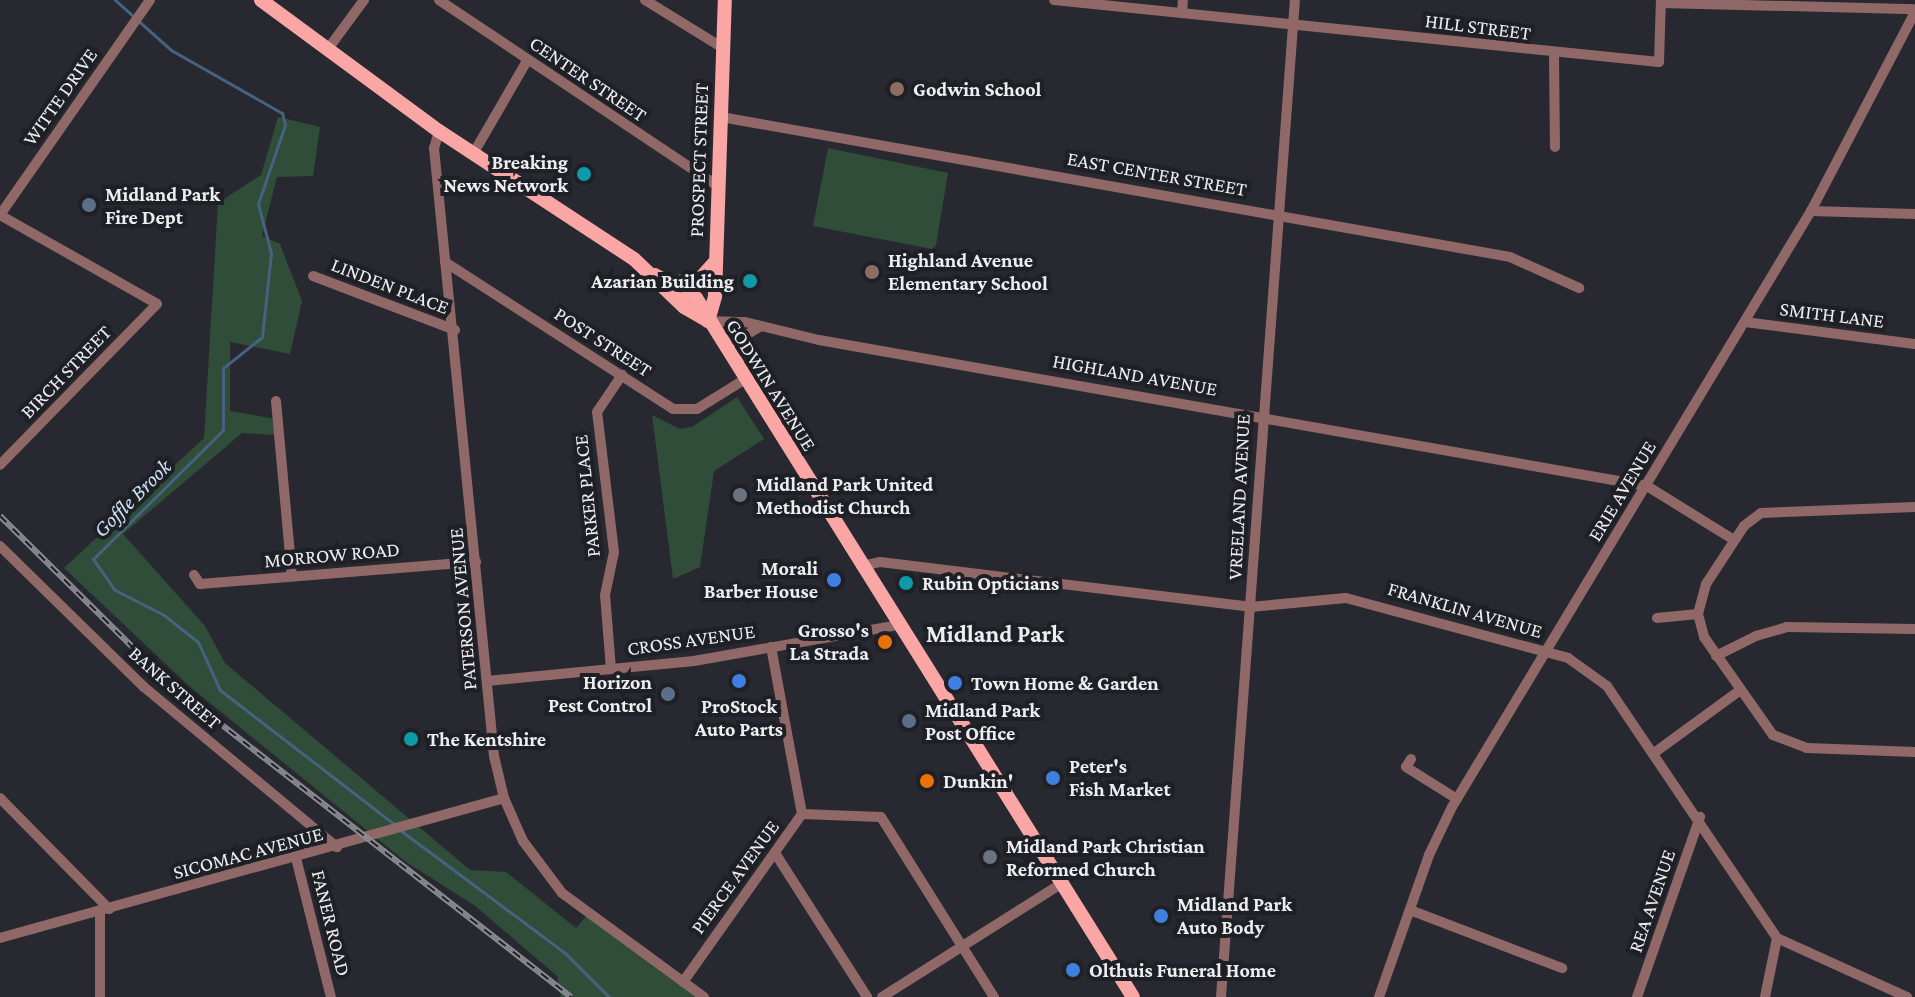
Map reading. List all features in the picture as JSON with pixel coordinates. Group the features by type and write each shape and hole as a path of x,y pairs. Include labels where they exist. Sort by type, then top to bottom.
{"main road":[{"name":"GODWIN AVENUE","path":"261,0 439,131 655,275 674,282 696,298 744,380 1133,997"},
{"name":"PROSPECT STREET","path":"708,321 716,260 725,0"},
{"path":"674,282 698,281 716,260"},
{"name":"GODWIN AVENUE","path":"655,275 684,307 708,321"}],"street":[{"name":"WITTE DRIVE","path":"0,215 150,0"},
{"path":"328,49 364,0"},
{"name":"CENTER STREET","path":"439,0 719,187"},
{"path":"645,0 723,48"},
{"name":"HILL STREET","path":"1054,0 1293,23 1554,54 1659,62 1661,2"},
{"path":"1182,13 1183,0"},
{"name":"VREELAND AVENUE","path":"1221,997 1261,416 1282,214 1295,0"},
{"path":"1661,2 1915,10"},
{"name":"ERIE AVENUE","path":"1379,997 1410,910 1457,799 1811,211 1915,10"},
{"path":"1554,54 1555,147"},
{"path":"473,154 527,61"},
{"name":"EAST CENTER STREET","path":"721,117 1282,214 1510,257 1579,288"},
{"name":"PATERSON AVENUE","path":"439,131 434,148 445,262 455,330 487,681 504,798 523,841 562,893 704,997"},
{"path":"1811,211 1915,214"},
{"name":"BIRCH STREET","path":"0,215 157,304 0,465"},
{"name":"POST STREET","path":"445,262 680,411 697,409 744,380"},
{"name":"LINDEN PLACE","path":"313,276 455,330"},
{"name":"HIGHLAND AVENUE","path":"708,321 729,319 759,327 1647,486"},
{"name":"SMITH LANE","path":"1745,322 1915,344"},
{"path":"734,364 741,338 759,327"},
{"name":"PARKER PLACE","path":"611,669 605,595 614,552 597,412 622,375"},
{"path":"276,401 292,576"},
{"path":"1647,486 1734,540"},
{"path":"1915,507 1771,510 1751,519 1706,584 1698,614 1716,656 1764,726 1796,746 1915,752"},
{"name":"BANK STREET","path":"0,546 144,687 337,847"},
{"name":"MORROW ROAD","path":"194,575 200,584 476,562"},
{"name":"FRANKLIN AVENUE","path":"861,566 880,562 1250,607 1346,598 1547,652 1596,675 1700,817 1777,938"},
{"path":"1657,618 1698,614"},
{"name":"CROSS AVENUE","path":"487,681 611,669 771,647 898,625"},
{"path":"1716,656 1756,636 1787,627 1915,629"},
{"name":"PIERCE AVENUE","path":"683,982 802,814 771,647"},
{"path":"1654,753 1739,691"},
{"path":"1411,759 1406,767 1457,799"},
{"path":"0,798 105,911 100,997"},
{"name":"SICOMAC AVENUE","path":"0,938 337,847 504,798"},
{"path":"802,814 881,817 994,997"},
{"name":"REA AVENUE","path":"1637,997 1700,817"},
{"path":"775,853 867,997"},
{"name":"FANER ROAD","path":"296,858 331,997"},
{"path":"882,997 1062,883"},
{"path":"1410,910 1562,968"},
{"path":"1765,997 1777,938 1907,997"}],"green space":[{"path":"278,117 320,127 313,176 277,177 262,236 280,244 302,301 290,354 230,342 230,411 276,419 277,435 242,433 123,534 205,626 225,663 470,870 506,872 576,928 589,913 701,997 561,997 557,976 474,905 406,862 189,686 64,568 204,438 218,203 261,175"},
{"path":"828,148 948,173 936,245 932,249 813,226"},
{"path":"737,397 764,439 714,471 700,567 673,579 652,415 680,429 692,427"}],"waterway":[{"name":"Goffle Brook","path":"115,0 171,50 282,113 285,125 258,204 271,253 262,337 223,368 223,430 93,559 115,590 164,615 198,642 220,690 395,825"},
{"name":"Goffle Brook","path":"400,830 565,953 609,997"}],"railway":[{"path":"0,516 172,686 571,997"}],"place":[{"name":"Godwin School","path":"897,89"},
{"name":"Breaking News Network","path":"584,174"},
{"name":"Midland Park Fire Dept","path":"89,205"},
{"name":"Highland Avenue Elementary School","path":"872,272"},
{"name":"Azarian Building","path":"750,281"},
{"name":"Midland Park United Methodist Church","path":"740,495"},
{"name":"Morali Barber House","path":"834,580"},
{"name":"Rubin Opticians","path":"906,583"},
{"name":"Grosso's La Strada","path":"885,642"},
{"name":"ProStock Auto Parts","path":"739,681"},
{"name":"Town Home & Garden","path":"955,683"},
{"name":"Horizon Pest Control","path":"668,694"},
{"name":"Midland Park Post Office","path":"909,721"},
{"name":"The Kentshire","path":"411,739"},
{"name":"Peter's Fish Market","path":"1053,778"},
{"name":"Dunkin'","path":"927,781"},
{"name":"Midland Park Christian Reformed Church","path":"990,857"},
{"name":"Midland Park Auto Body","path":"1161,916"},
{"name":"Olthuis Funeral Home","path":"1073,970"}],"district":[{"name":"Midland Park","path":"995,634"}]}
